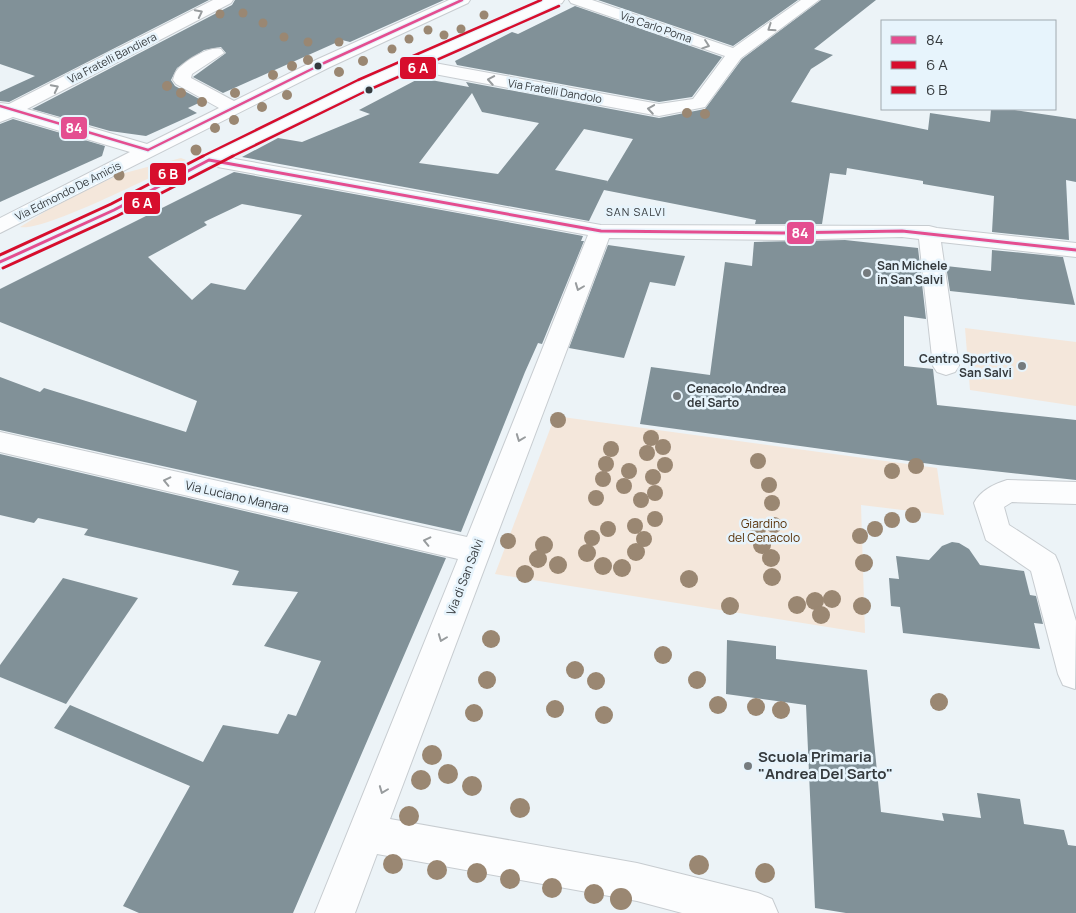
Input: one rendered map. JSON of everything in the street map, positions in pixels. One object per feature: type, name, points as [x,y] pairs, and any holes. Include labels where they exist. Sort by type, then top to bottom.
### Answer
[{"type":"street","name":"Via Fratelli Bandiera","points":[[4,111],[225,0]]},
{"type":"street","points":[[0,262],[114,210],[209,160],[410,64],[446,50],[556,0]]},
{"type":"street","name":"Via Carlo Poma","points":[[578,0],[734,54]]},
{"type":"street","points":[[734,54],[811,0]]},
{"type":"street","name":"Via Edmondo De Amicis","points":[[0,227],[21,214],[232,108],[454,1]]},
{"type":"street","points":[[394,31],[391,40],[405,48],[446,50]]},
{"type":"street","points":[[214,53],[184,72],[182,80],[232,108]]},
{"type":"street","name":"Via Fratelli Dandolo","points":[[410,64],[659,110],[699,102],[734,54]]},
{"type":"street","points":[[4,111],[148,150]]},
{"type":"street","points":[[209,160],[599,236],[929,232],[1076,250]]},
{"type":"street","points":[[0,239],[43,232],[114,210]]},
{"type":"street","points":[[929,232],[946,366]]},
{"type":"street","name":"Via di San Salvi","points":[[335,913],[599,236]]},
{"type":"street","name":"Via Luciano Manara","points":[[0,442],[475,551]]},
{"type":"street","points":[[1074,674],[1044,564],[996,532],[988,503],[1007,491],[1076,493]]},
{"type":"street","points":[[366,833],[636,882],[758,913]]},
{"type":"green space","points":[[181,158],[186,160],[76,211],[33,226],[20,227],[67,198],[121,174]]},
{"type":"green space","name":"Centro Sportivo San Salvi","points":[[965,328],[1076,342],[1076,406],[970,390]]},
{"type":"green space","name":"Giardino del Cenacolo","points":[[555,416],[937,468],[944,515],[861,505],[865,633],[495,574]]},
{"type":"building","points":[[0,0],[209,0],[9,102],[0,101],[0,92],[35,76],[0,64]]},
{"type":"building","points":[[235,0],[444,0],[350,42],[342,40],[223,93],[193,77],[226,53],[221,47],[204,50],[177,68],[171,80],[175,86],[203,101],[188,108],[197,113],[146,136],[110,131],[32,109],[232,5]]},
{"type":"building","points":[[598,0],[798,0],[733,46]]},
{"type":"building","points":[[821,0],[876,0],[814,49],[833,55],[811,69],[791,102],[928,130],[930,113],[990,122],[991,110],[1015,110],[1076,119],[1076,182],[1066,180],[1069,240],[992,232],[994,196],[847,168],[846,175],[830,173],[822,224],[755,224],[756,220],[604,190],[589,221],[242,157],[278,138],[302,142],[370,114],[359,110],[420,78],[469,87],[466,82],[659,118],[705,109],[742,59]],"holes":[[[472,93],[482,112],[539,123],[498,174],[419,163]],[[584,129],[633,139],[608,181],[555,170]]]},
{"type":"building","points":[[575,6],[722,57],[692,97],[659,102],[457,65],[455,61],[512,32],[518,34]]},
{"type":"building","points":[[13,119],[105,146],[102,156],[0,202],[0,124]]},
{"type":"building","points":[[234,172],[583,236],[581,241],[584,241],[542,344],[538,343],[525,372],[461,532],[0,430],[0,377],[40,392],[44,388],[186,432],[197,401],[0,322],[0,289]],"holes":[[[242,204],[302,215],[245,290],[211,283],[192,300],[148,257],[207,225],[204,222]]]},
{"type":"building","points":[[845,240],[918,248],[926,319],[904,316],[904,366],[933,369],[937,405],[1076,420],[1076,480],[938,465],[640,424],[651,367],[710,375],[725,262],[752,266],[754,242]]},
{"type":"building","points":[[608,245],[685,256],[675,286],[650,282],[624,358],[569,348]]},
{"type":"building","points":[[992,250],[1063,257],[1075,305],[950,291],[946,266],[991,271]]},
{"type":"building","points":[[0,454],[446,558],[293,913],[139,913],[123,906],[190,786],[54,728],[70,705],[203,762],[223,725],[278,734],[288,714],[296,716],[321,661],[264,646],[298,592],[232,585],[239,571],[84,535],[88,529],[38,518],[34,523],[0,515]]},
{"type":"building","points":[[952,542],[959,543],[969,549],[980,565],[1024,571],[1030,595],[1036,596],[1043,624],[1034,623],[1040,649],[903,633],[900,607],[891,606],[889,578],[899,579],[896,556],[929,560],[942,546]]},
{"type":"building","points":[[63,578],[138,598],[66,704],[0,677],[0,665]]},
{"type":"building","points":[[727,640],[776,646],[776,659],[867,670],[881,812],[944,821],[942,813],[981,818],[977,793],[1020,799],[1024,824],[1064,830],[1068,845],[1076,846],[1076,913],[846,913],[815,908],[806,705],[726,694]]},
{"type":"transit line","name":"84","points":[[148,150],[324,63],[462,0]]},
{"type":"transit line","points":[[0,255],[111,204],[206,154],[358,80],[541,0]]},
{"type":"transit line","points":[[3,268],[117,216],[212,166],[364,92],[559,6]]},
{"type":"transit line","name":"84","points":[[0,106],[148,150]]},
{"type":"transit line","name":"84","points":[[0,262],[114,210],[209,160],[601,231],[782,233],[902,231],[1076,250]]},
{"type":"place","name":"San Michele in San Salvi","points":[[867,273]]},
{"type":"place","name":"Centro Sportivo San Salvi","points":[[1022,366]]},
{"type":"place","name":"Cenacolo Andrea del Sarto","points":[[677,396]]},
{"type":"place","name":"Scuola Primaria \"Andrea Del Sarto\"","points":[[748,766]]},
{"type":"district","name":"SAN SALVI","points":[[636,212]]}]
